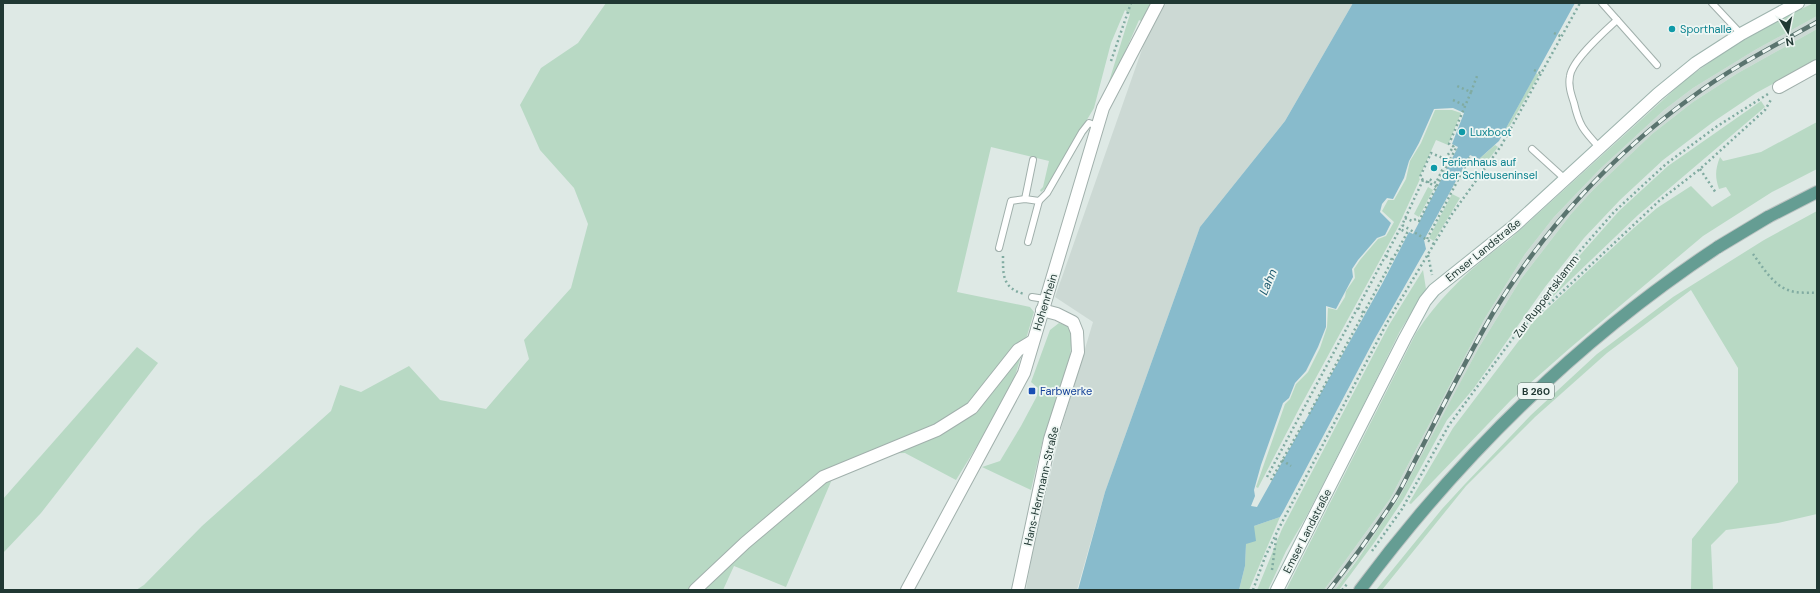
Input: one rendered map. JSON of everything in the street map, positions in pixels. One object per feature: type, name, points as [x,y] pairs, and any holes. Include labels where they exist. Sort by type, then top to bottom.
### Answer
[{"type":"main road","name":"B 260","points":[[1360,590],[1432,501],[1483,445],[1536,391],[1593,340],[1652,293],[1718,247],[1768,217],[1817,192]]},
{"type":"street","name":"Hohenrhein","points":[[907,590],[1024,373],[1097,126],[1106,101],[1158,3]]},
{"type":"street","name":"Emser Landstraße","points":[[1278,587],[1405,338],[1425,301],[1434,290],[1514,226],[1599,147],[1690,67],[1741,34],[1798,3]]},
{"type":"street","points":[[1779,87],[1817,66]]},
{"type":"street","name":"Hans-Herrmann-Straße","points":[[1018,590],[1050,439],[1078,352],[1077,332],[1073,322],[1057,314],[1044,304]]},
{"type":"street","points":[[695,590],[744,543],[823,477],[937,430],[972,408],[1018,350],[1033,341]]},
{"type":"lane","points":[[1602,3],[1657,65]]},
{"type":"lane","points":[[1712,3],[1741,34]]},
{"type":"lane","points":[[1599,147],[1584,132],[1578,121],[1569,83],[1570,73],[1579,60],[1617,20]]},
{"type":"lane","points":[[1028,242],[1039,201],[1047,193],[1082,132],[1089,123],[1097,126]]},
{"type":"lane","points":[[1532,149],[1565,179]]},
{"type":"lane","points":[[1025,199],[1033,160]]},
{"type":"lane","points":[[999,248],[1011,202],[1025,199],[1039,201]]},
{"type":"lane","points":[[1032,297],[1044,304]]},
{"type":"path","points":[[1109,68],[1131,3]]},
{"type":"path","points":[[1253,590],[1274,538],[1388,321],[1452,214],[1501,146],[1580,3]]},
{"type":"path","points":[[1554,33],[1562,37]]},
{"type":"path","points":[[1534,70],[1542,74]]},
{"type":"path","points":[[1405,218],[1412,221],[1416,219],[1419,221],[1437,187],[1456,148],[1450,144],[1477,76]]},
{"type":"path","points":[[1457,86],[1471,92]]},
{"type":"path","points":[[1523,326],[1546,307],[1659,201],[1700,170],[1765,110],[1779,87]]},
{"type":"path","name":"Zur Ruppertsklamm","points":[[1368,556],[1402,509],[1449,425],[1564,269],[1614,212],[1666,164],[1716,128],[1779,87]]},
{"type":"path","points":[[1453,100],[1466,106]]},
{"type":"path","points":[[1499,133],[1506,137]]},
{"type":"path","points":[[1428,183],[1429,179],[1436,183],[1447,160],[1446,159],[1454,146]]},
{"type":"path","points":[[1437,187],[1423,180],[1420,176],[1431,153],[1446,159]]},
{"type":"path","points":[[1427,239],[1470,157]]},
{"type":"path","points":[[1700,170],[1716,193]]},
{"type":"path","points":[[1267,477],[1386,256],[1423,180]]},
{"type":"path","points":[[1402,225],[1434,244]]},
{"type":"path","points":[[1309,414],[1407,233],[1400,229]]},
{"type":"path","points":[[999,248],[1004,256],[1002,270],[1004,278],[1011,287],[1020,293],[1032,297]]},
{"type":"path","points":[[1428,254],[1434,290]]},
{"type":"path","points":[[1753,254],[1774,280],[1783,288],[1792,292],[1817,293]]},
{"type":"path","points":[[1386,256],[1393,260]]},
{"type":"path","points":[[1358,308],[1364,313]]},
{"type":"path","points":[[1331,358],[1337,362]]},
{"type":"path","points":[[1271,480],[1304,422]]},
{"type":"path","points":[[1285,444],[1290,446]]},
{"type":"path","points":[[1282,460],[1291,466]]},
{"type":"path","points":[[1274,538],[1276,539],[1271,578],[1278,587]]},
{"type":"path","points":[[1342,590],[1351,579]]},
{"type":"shaded area","points":[[1166,3],[1353,3],[1285,121],[1200,227],[1105,492],[1077,590],[1026,590],[1033,549],[1061,429],[1093,322],[1055,297],[1146,38]]},
{"type":"shaded area","points":[[1817,16],[1817,29],[1738,73],[1693,102],[1652,134],[1593,190],[1571,214],[1521,279],[1478,349],[1412,476],[1387,517],[1335,590],[1324,590],[1390,499],[1485,318],[1525,254],[1554,217],[1600,169],[1664,110],[1693,88],[1755,50]]},
{"type":"green space","points":[[606,3],[1151,3],[1141,21],[1139,20],[1109,89],[1107,88],[1130,14],[1125,10],[1111,43],[1094,108],[1046,188],[1041,192],[1040,190],[1043,187],[1049,161],[991,147],[957,292],[1030,307],[1034,312],[1015,376],[1004,402],[956,480],[905,453],[868,454],[836,470],[786,587],[734,566],[723,590],[136,590],[144,585],[202,526],[331,411],[340,385],[361,392],[409,366],[440,400],[486,409],[529,359],[524,340],[571,288],[588,224],[574,188],[540,150],[520,105],[541,68],[578,43]]},
{"type":"green space","points":[[1817,3],[1817,16],[1755,50],[1693,88],[1664,110],[1600,169],[1554,217],[1525,254],[1485,318],[1390,499],[1324,590],[1286,590],[1416,333],[1436,306],[1458,282],[1510,239],[1686,79],[1730,48],[1786,16]]},
{"type":"green space","points":[[1817,29],[1817,60],[1756,93],[1713,122],[1663,160],[1620,200],[1584,238],[1545,287],[1474,388],[1447,420],[1403,500],[1374,543],[1339,590],[1335,590],[1399,498],[1478,349],[1521,279],[1571,214],[1593,190],[1652,134],[1693,102],[1738,73]]},
{"type":"green space","points":[[1536,73],[1539,75],[1505,134],[1504,132]]},
{"type":"green space","points":[[1761,101],[1765,107],[1638,215],[1544,305],[1544,302],[1566,271],[1619,211],[1668,166]]},
{"type":"green space","points":[[1435,110],[1452,110],[1461,113],[1448,145],[1436,140],[1397,229],[1300,407],[1258,488],[1256,487],[1285,404],[1290,399],[1296,384],[1308,372],[1320,348],[1327,327],[1328,308],[1337,310],[1345,297],[1346,291],[1355,278],[1354,269],[1378,239],[1386,236],[1394,222],[1382,211],[1388,200],[1394,200],[1406,179],[1410,161],[1421,143]]},
{"type":"green space","points":[[1817,122],[1817,169],[1772,192],[1703,236],[1512,399],[1411,504],[1409,503],[1453,428],[1533,322],[1657,208],[1691,186],[1712,207],[1731,195],[1726,187],[1719,189],[1716,170],[1720,157],[1723,161],[1761,152]]},
{"type":"green space","points":[[1495,145],[1498,147],[1486,163],[1479,159]]},
{"type":"green space","points":[[1428,187],[1433,190],[1419,217],[1414,214]]},
{"type":"green space","points":[[1452,194],[1460,198],[1434,241],[1429,238]]},
{"type":"green space","points":[[1817,211],[1817,514],[1778,523],[1726,530],[1711,545],[1713,590],[1691,590],[1692,539],[1738,482],[1738,368],[1691,290],[1607,353],[1535,417],[1466,486],[1382,590],[1376,590],[1442,509],[1465,484],[1531,415],[1597,354],[1673,297],[1764,240]]},
{"type":"green space","points":[[1423,270],[1426,289],[1400,331],[1306,517],[1286,551],[1268,590],[1257,590],[1282,529],[1389,325]]},
{"type":"green space","points":[[1059,323],[1068,326],[1072,331],[1070,360],[1043,439],[1031,490],[982,467],[1000,461],[1021,426],[1037,396],[1038,388],[1031,382],[1050,330]]},
{"type":"green space","points":[[137,347],[158,363],[41,513],[3,553],[3,499]]},
{"type":"green space","points":[[1280,517],[1249,590],[1239,590],[1245,566],[1246,544],[1254,526]]},
{"type":"water","name":"Lahn","points":[[1353,3],[1575,3],[1499,141],[1479,159],[1470,155],[1424,240],[1426,249],[1374,340],[1280,517],[1254,526],[1256,541],[1246,544],[1245,566],[1239,590],[1078,590],[1105,492],[1200,227],[1285,121]],"holes":[[[1453,108],[1464,113],[1452,144],[1458,147],[1413,234],[1409,232],[1382,284],[1257,507],[1251,506],[1255,496],[1254,490],[1261,465],[1283,403],[1289,398],[1295,383],[1306,371],[1326,327],[1326,306],[1336,309],[1353,277],[1352,269],[1377,238],[1385,235],[1391,223],[1380,212],[1382,204],[1387,198],[1393,199],[1404,178],[1409,161],[1419,143],[1434,109]]]},
{"type":"railway","points":[[1329,590],[1363,546],[1394,500],[1493,313],[1534,252],[1557,223],[1608,169],[1663,119],[1722,76],[1817,22]]},
{"type":"place","name":"Sporthalle","points":[[1672,29]]},
{"type":"place","name":"Luxboot","points":[[1462,132]]},
{"type":"place","name":"Ferienhaus auf der Schleuseninsel","points":[[1434,168]]},
{"type":"place","name":"Farbwerke","points":[[1032,391]]}]
